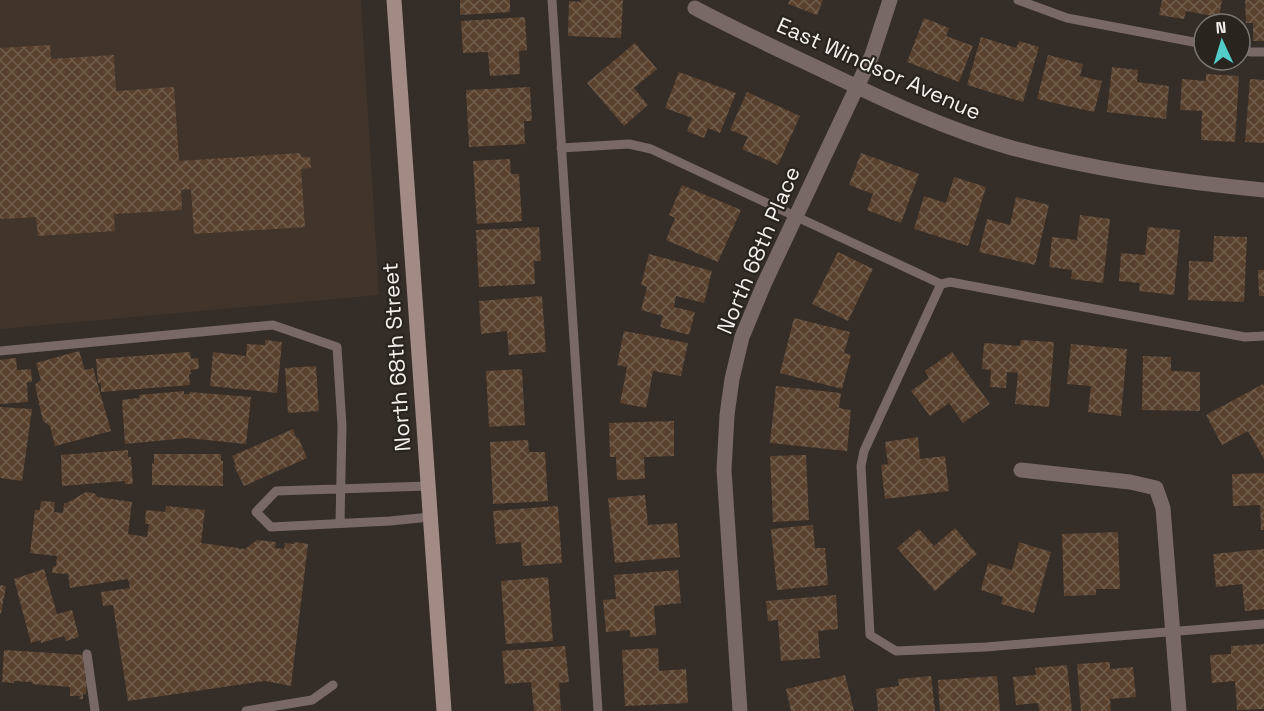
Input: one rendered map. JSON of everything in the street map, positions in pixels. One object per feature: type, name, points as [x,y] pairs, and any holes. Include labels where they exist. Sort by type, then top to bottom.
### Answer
[{"type":"street","name":"North 68th Street","points":[[394,0],[444,711]]},
{"type":"street","name":"North 68th Place","points":[[740,711],[724,470],[727,415],[732,379],[742,337],[764,284],[872,55],[890,0]]},
{"type":"street","name":"East Windsor Avenue","points":[[695,8],[856,87],[954,128],[1012,148],[1114,171],[1198,184],[1264,190]]},
{"type":"street","points":[[1021,470],[1130,482],[1156,488],[1163,508],[1179,711]]},
{"type":"lane","points":[[552,0],[598,711]]},
{"type":"lane","points":[[1018,0],[1067,18],[1192,42]]},
{"type":"lane","points":[[1046,10],[1050,0]]},
{"type":"lane","points":[[561,148],[629,144],[651,149],[941,284],[950,282],[1245,337],[1264,336]]},
{"type":"lane","points":[[941,284],[862,459],[870,635],[896,651],[986,647],[1264,624]]},
{"type":"lane","points":[[0,351],[273,324],[337,347],[342,426],[340,523]]},
{"type":"lane","points":[[428,486],[276,491],[256,512],[271,527],[430,517]]},
{"type":"lane","points":[[87,654],[95,711]]},
{"type":"lane","points":[[246,711],[312,700],[333,684]]},
{"type":"shaded area","points":[[0,0],[361,0],[379,295],[0,329]]},
{"type":"building","points":[[460,0],[510,0],[510,12],[460,15]]},
{"type":"building","points":[[581,0],[623,0],[621,38],[568,36],[569,1],[581,2]]},
{"type":"building","points":[[790,0],[823,0],[817,15],[788,4]]},
{"type":"building","points":[[1162,0],[1222,0],[1220,12],[1186,11],[1184,19],[1159,15]]},
{"type":"building","points":[[1245,0],[1264,0],[1264,41],[1253,41],[1252,12],[1246,12]]},
{"type":"building","points":[[525,17],[527,50],[519,51],[520,74],[490,76],[488,52],[463,53],[461,21]]},
{"type":"building","points":[[924,18],[949,28],[946,36],[973,46],[959,82],[907,62]]},
{"type":"building","points":[[981,37],[1016,48],[1019,41],[1039,47],[1023,102],[967,85]]},
{"type":"building","points":[[635,43],[657,69],[634,88],[648,105],[624,126],[587,83]]},
{"type":"building","points":[[50,45],[51,59],[114,55],[116,91],[174,87],[179,161],[300,153],[301,157],[310,157],[311,168],[301,169],[305,227],[194,234],[191,189],[181,190],[182,210],[114,214],[115,231],[38,236],[36,217],[0,219],[0,48]]},
{"type":"building","points":[[1048,55],[1083,64],[1080,76],[1102,81],[1094,112],[1037,99]]},
{"type":"building","points":[[1112,67],[1138,70],[1137,82],[1169,86],[1166,119],[1107,112]]},
{"type":"building","points":[[679,72],[736,93],[720,133],[708,128],[704,138],[687,131],[692,118],[665,108]]},
{"type":"building","points":[[1206,74],[1239,76],[1235,142],[1201,140],[1202,111],[1180,110],[1182,79],[1206,81]]},
{"type":"building","points":[[1250,79],[1264,80],[1264,143],[1245,142]]},
{"type":"building","points":[[530,87],[532,121],[524,121],[525,144],[469,147],[466,90]]},
{"type":"building","points":[[747,92],[800,116],[778,165],[742,149],[748,137],[730,130]]},
{"type":"building","points":[[861,153],[919,174],[901,223],[867,210],[873,194],[849,185]]},
{"type":"building","points":[[510,159],[511,174],[519,174],[522,221],[477,224],[473,161]]},
{"type":"building","points":[[954,177],[986,187],[968,246],[914,229],[924,196],[946,203]]},
{"type":"building","points":[[682,185],[741,210],[718,262],[666,240],[675,218],[669,215]]},
{"type":"building","points":[[1016,197],[1049,205],[1035,265],[979,252],[987,219],[1010,225]]},
{"type":"building","points":[[1080,215],[1110,219],[1103,283],[1071,279],[1072,270],[1049,267],[1052,237],[1077,240]]},
{"type":"building","points":[[539,227],[541,261],[534,261],[535,284],[479,287],[476,230]]},
{"type":"building","points":[[1148,227],[1180,230],[1174,295],[1139,291],[1140,283],[1119,281],[1121,253],[1145,255]]},
{"type":"building","points":[[1214,236],[1247,237],[1244,302],[1188,300],[1189,261],[1213,262]]},
{"type":"building","points":[[838,252],[873,269],[848,321],[812,304]]},
{"type":"building","points":[[649,254],[712,271],[704,303],[676,296],[674,307],[695,312],[689,335],[660,327],[663,316],[641,310],[647,287],[641,285]]},
{"type":"building","points":[[1258,270],[1264,270],[1264,296],[1259,296]]},
{"type":"building","points":[[542,296],[546,352],[509,355],[507,331],[481,334],[479,301]]},
{"type":"building","points":[[794,318],[850,332],[844,353],[851,355],[842,389],[780,373]]},
{"type":"building","points":[[624,331],[688,343],[681,376],[653,371],[646,408],[620,403],[627,367],[617,365]]},
{"type":"building","points":[[265,340],[282,342],[277,393],[210,386],[213,352],[246,356],[247,344],[265,345]]},
{"type":"building","points":[[1021,340],[1054,342],[1049,407],[1015,404],[1018,373],[1007,372],[1006,388],[990,387],[991,370],[982,369],[984,343],[1020,346]]},
{"type":"building","points":[[1071,344],[1127,349],[1121,416],[1088,412],[1091,386],[1067,384]]},
{"type":"building","points":[[79,351],[85,370],[93,368],[111,431],[55,446],[50,426],[43,421],[35,385],[41,380],[36,363]]},
{"type":"building","points":[[190,352],[191,359],[198,358],[199,369],[190,370],[190,385],[101,392],[96,359]]},
{"type":"building","points":[[952,352],[990,404],[963,423],[949,403],[930,416],[911,391],[929,378],[925,371]]},
{"type":"building","points":[[1143,356],[1171,357],[1171,371],[1200,372],[1200,411],[1142,410]]},
{"type":"building","points":[[16,358],[17,370],[31,369],[32,382],[27,382],[28,402],[0,404],[0,360]]},
{"type":"building","points":[[316,366],[319,411],[288,413],[285,368]]},
{"type":"building","points":[[522,369],[525,425],[489,427],[486,371]]},
{"type":"building","points":[[1263,384],[1264,459],[1248,431],[1222,445],[1206,415]]},
{"type":"building","points":[[776,386],[841,393],[839,408],[851,410],[847,451],[770,443]]},
{"type":"building","points":[[184,391],[184,394],[190,394],[190,392],[251,397],[246,444],[187,438],[125,444],[122,400],[139,398],[139,395]]},
{"type":"building","points":[[0,407],[32,409],[22,481],[0,478]]},
{"type":"building","points":[[674,421],[674,456],[644,457],[645,479],[617,480],[616,457],[610,457],[609,423]]},
{"type":"building","points":[[293,429],[307,458],[244,486],[234,466],[236,465],[232,456]]},
{"type":"building","points":[[918,437],[920,459],[945,456],[949,491],[885,499],[881,465],[888,464],[885,442]]},
{"type":"building","points":[[528,440],[529,452],[545,452],[548,501],[493,504],[490,442]]},
{"type":"building","points":[[128,450],[128,457],[131,457],[133,484],[125,484],[125,481],[62,486],[61,455]]},
{"type":"building","points":[[154,454],[221,454],[223,486],[152,485]]},
{"type":"building","points":[[806,455],[809,520],[773,522],[770,456]]},
{"type":"building","points":[[1264,473],[1264,530],[1261,530],[1260,505],[1233,506],[1232,474]]},
{"type":"building","points":[[86,492],[94,493],[98,497],[132,502],[128,534],[147,537],[149,524],[145,524],[146,510],[165,512],[166,506],[205,510],[201,543],[245,549],[257,540],[276,542],[275,548],[284,549],[285,543],[308,544],[291,686],[265,681],[128,701],[113,605],[103,606],[101,592],[130,588],[128,579],[70,588],[68,574],[52,573],[53,566],[56,566],[57,556],[30,553],[35,510],[40,510],[41,501],[55,502],[54,512],[63,513],[64,503]]},
{"type":"building","points":[[645,495],[648,525],[677,523],[680,557],[615,563],[608,498]]},
{"type":"building","points":[[558,506],[562,563],[523,566],[521,542],[496,544],[493,511]]},
{"type":"building","points":[[813,525],[815,548],[825,548],[828,585],[777,590],[771,529]]},
{"type":"building","points":[[955,528],[977,554],[935,591],[897,548],[919,529],[934,546]]},
{"type":"building","points":[[1118,532],[1120,589],[1096,589],[1096,595],[1064,596],[1062,534]]},
{"type":"building","points":[[1019,542],[1051,552],[1034,613],[1001,604],[1003,597],[981,590],[988,563],[1012,570]]},
{"type":"building","points":[[1264,549],[1264,609],[1245,611],[1242,584],[1216,587],[1213,554]]},
{"type":"building","points":[[44,569],[57,614],[72,610],[79,637],[66,641],[64,636],[41,643],[41,640],[31,643],[14,579]]},
{"type":"building","points":[[678,570],[681,603],[654,606],[656,635],[630,637],[630,630],[606,632],[603,600],[616,599],[614,575]]},
{"type":"building","points":[[548,577],[553,641],[506,644],[501,581]]},
{"type":"building","points":[[0,585],[6,586],[1,614],[0,613]]},
{"type":"building","points":[[836,595],[838,629],[818,631],[820,658],[781,661],[778,620],[768,621],[766,601]]},
{"type":"building","points":[[1264,644],[1264,709],[1237,710],[1235,681],[1212,683],[1210,655],[1231,654],[1231,646]]},
{"type":"building","points":[[565,646],[569,682],[559,683],[561,711],[534,711],[531,682],[505,684],[502,651]]},
{"type":"building","points":[[658,648],[659,671],[686,669],[688,703],[625,706],[622,650]]},
{"type":"building","points":[[4,650],[86,655],[86,694],[83,694],[83,699],[79,699],[80,696],[70,696],[70,687],[32,684],[32,682],[2,682]]},
{"type":"building","points":[[1110,662],[1110,669],[1133,667],[1136,697],[1110,699],[1111,711],[1081,711],[1077,664]]},
{"type":"building","points":[[1067,665],[1072,711],[1039,711],[1038,703],[1016,705],[1013,677],[1036,675],[1035,668]]},
{"type":"building","points":[[845,675],[854,711],[791,711],[786,689]]},
{"type":"building","points":[[931,676],[935,711],[878,711],[876,689],[899,686],[898,679]]},
{"type":"building","points":[[997,676],[1000,711],[940,711],[938,680]]}]
